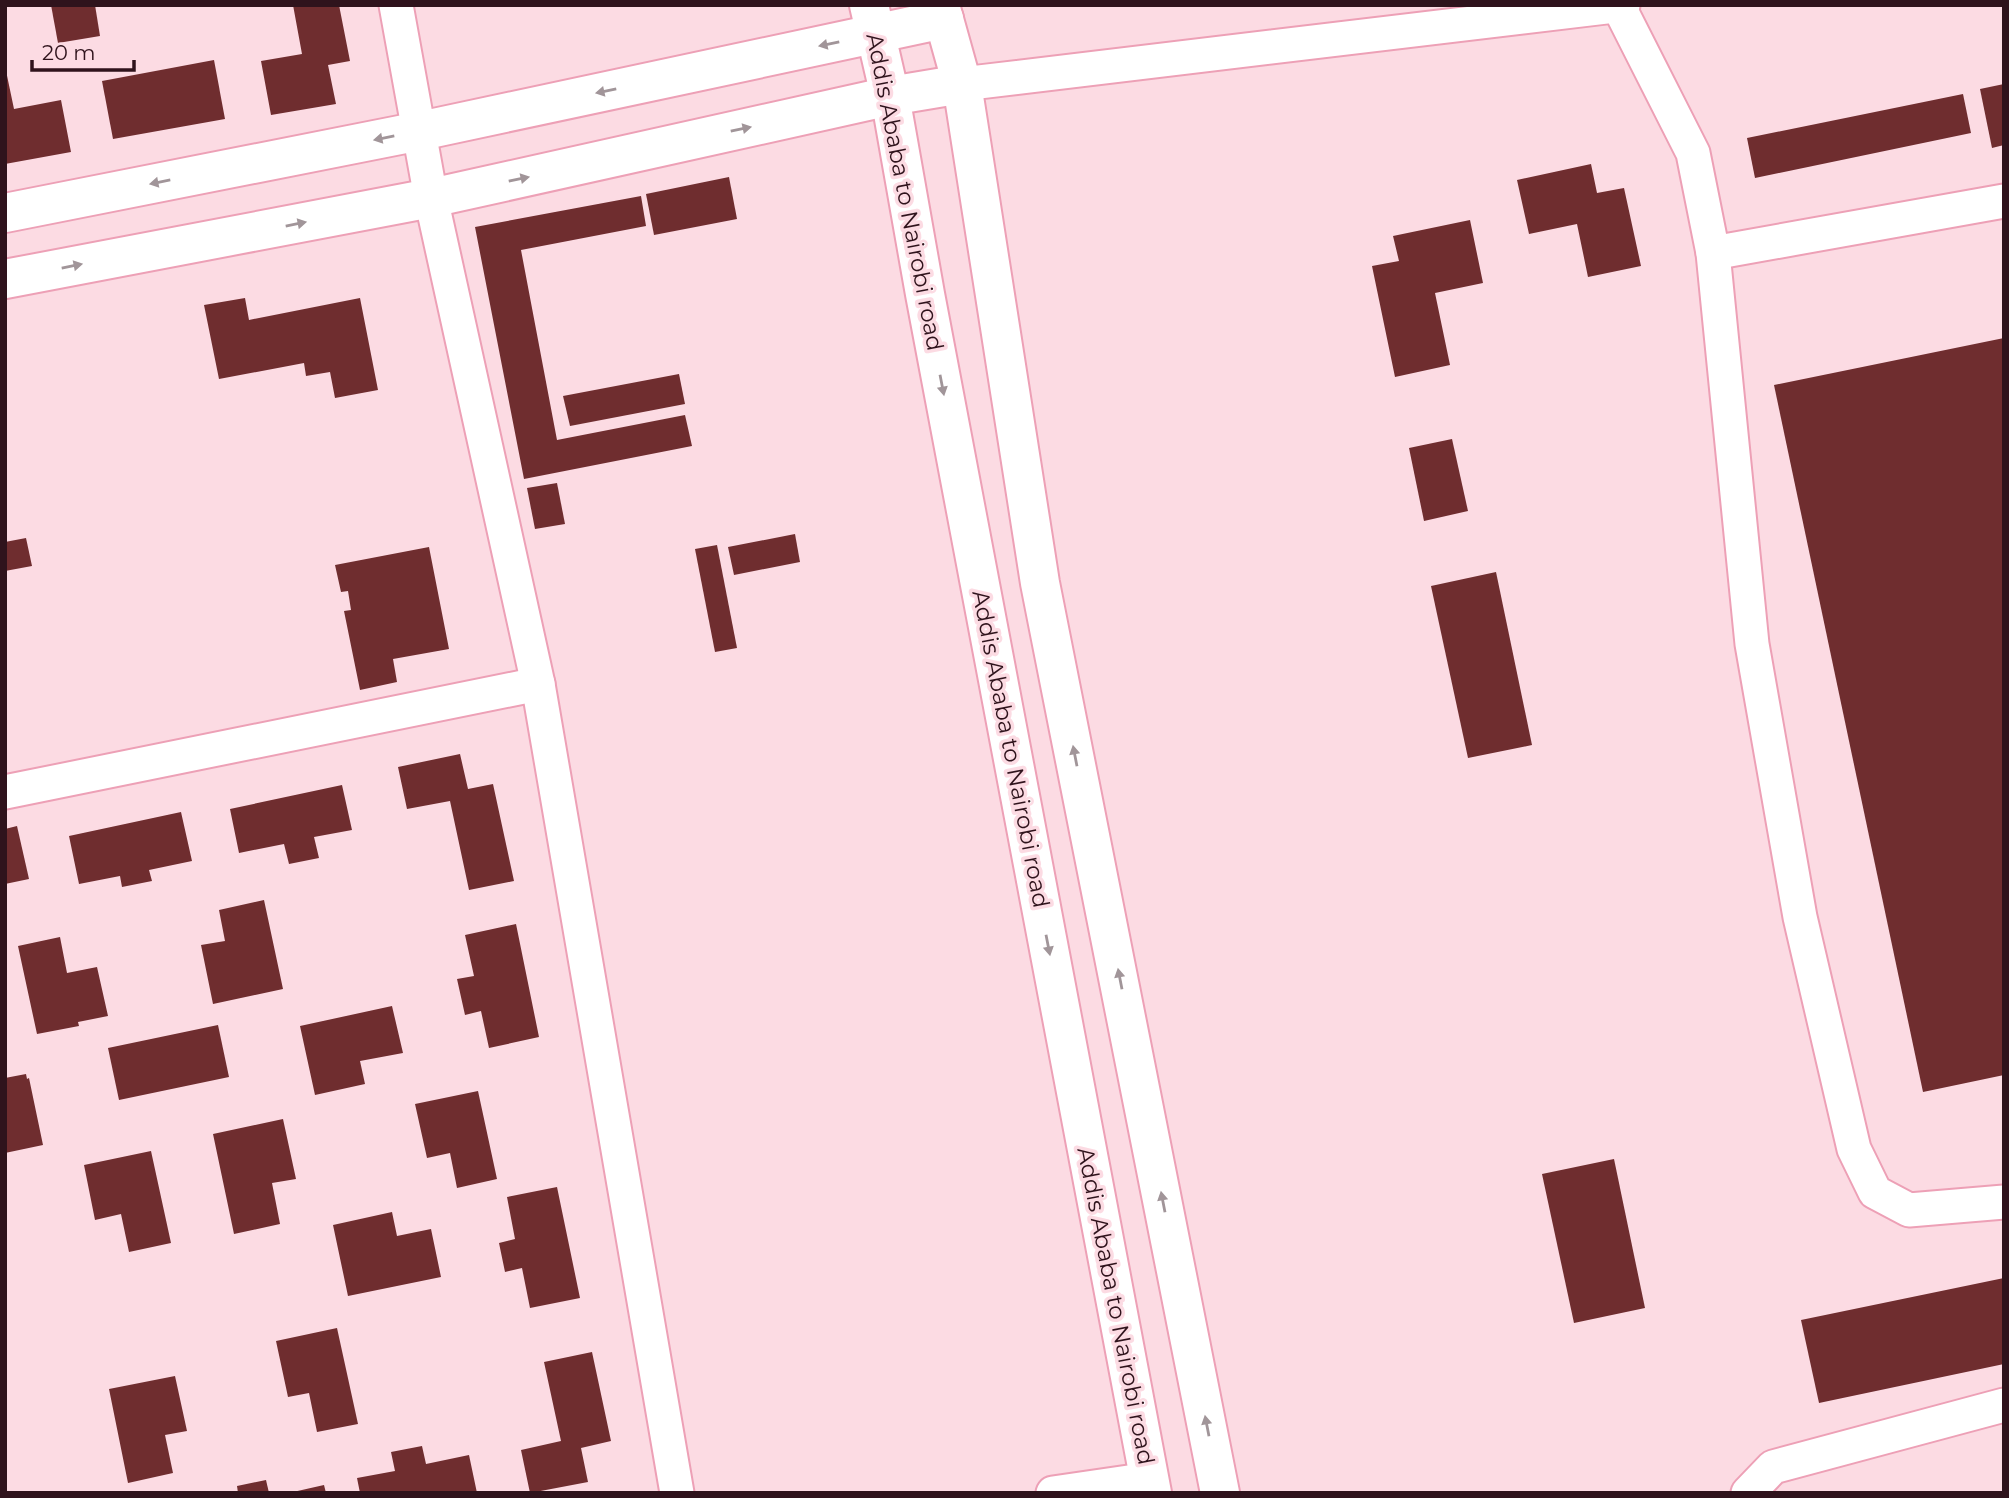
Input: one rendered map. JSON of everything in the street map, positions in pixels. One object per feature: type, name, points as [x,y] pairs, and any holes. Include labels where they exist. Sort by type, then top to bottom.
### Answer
[{"type":"main road","points":[[5,213],[420,131],[872,20],[942,12],[962,84],[1040,583],[1220,1493]]},
{"type":"main road","name":"Addis Ababa to Nairobi road","points":[[872,20],[891,96],[930,321],[1151,1486]]},
{"type":"main road","points":[[5,279],[431,198],[891,96],[962,84]]},
{"type":"street","points":[[396,5],[431,198],[538,684],[677,1493]]},
{"type":"street","points":[[962,84],[1620,6],[1693,153],[1713,253],[1752,644],[1800,917],[1854,1149],[1874,1192],[1909,1210],[2004,1202]]},
{"type":"street","points":[[1713,253],[2004,201]]},
{"type":"street","points":[[5,792],[538,684]]},
{"type":"street","points":[[1748,1493],[1773,1467],[2004,1405]]},
{"type":"street","points":[[1053,1493],[1151,1486]]},
{"type":"building","points":[[51,5],[95,5],[100,36],[58,43]]},
{"type":"building","points":[[293,5],[339,5],[350,61],[328,65],[336,104],[271,115],[261,61],[302,54]]},
{"type":"building","points":[[214,60],[225,119],[113,139],[102,81]]},
{"type":"building","points":[[5,66],[14,109],[61,100],[71,152],[5,164]]},
{"type":"building","points":[[2004,84],[2004,145],[1992,148],[1980,89]]},
{"type":"building","points":[[1963,94],[1971,133],[1755,178],[1747,138]]},
{"type":"building","points":[[1591,164],[1597,193],[1624,188],[1641,266],[1588,277],[1577,224],[1529,234],[1517,180]]},
{"type":"building","points":[[729,177],[737,219],[654,235],[646,194]]},
{"type":"building","points":[[641,196],[646,226],[521,250],[557,440],[685,415],[692,446],[524,479],[475,227]]},
{"type":"building","points":[[1470,220],[1483,283],[1435,293],[1450,365],[1395,377],[1372,266],[1399,261],[1393,236]]},
{"type":"building","points":[[245,298],[249,320],[360,298],[378,390],[335,398],[330,372],[306,376],[304,363],[219,379],[204,305]]},
{"type":"building","points":[[2004,338],[2004,1075],[1923,1092],[1774,385]]},
{"type":"building","points":[[679,374],[685,404],[570,426],[563,396]]},
{"type":"building","points":[[1452,439],[1468,511],[1424,521],[1409,448]]},
{"type":"building","points":[[557,483],[565,524],[535,529],[527,488]]},
{"type":"building","points":[[795,534],[800,562],[734,575],[728,547]]},
{"type":"building","points":[[26,538],[32,566],[5,571],[5,542]]},
{"type":"building","points":[[717,545],[737,648],[715,652],[695,549]]},
{"type":"building","points":[[429,547],[449,649],[393,659],[397,682],[360,690],[344,611],[351,610],[348,591],[341,592],[335,565]]},
{"type":"building","points":[[1496,572],[1532,745],[1468,758],[1431,586]]},
{"type":"building","points":[[460,754],[468,789],[493,784],[514,881],[469,890],[450,801],[407,809],[398,767]]},
{"type":"building","points":[[342,785],[352,830],[314,837],[319,858],[289,864],[284,844],[239,853],[230,809]]},
{"type":"building","points":[[181,812],[192,861],[149,870],[152,881],[122,887],[120,876],[79,884],[69,836]]},
{"type":"building","points":[[17,826],[29,879],[5,884],[5,829]]},
{"type":"building","points":[[264,900],[283,989],[213,1004],[201,945],[225,941],[219,910]]},
{"type":"building","points":[[516,924],[539,1037],[489,1048],[481,1011],[465,1015],[457,979],[474,976],[465,935]]},
{"type":"building","points":[[60,937],[67,973],[97,967],[108,1016],[78,1022],[79,1026],[37,1034],[18,946]]},
{"type":"building","points":[[392,1006],[403,1053],[360,1061],[365,1084],[315,1095],[300,1026]]},
{"type":"building","points":[[218,1025],[229,1077],[119,1100],[108,1048]]},
{"type":"building","points":[[26,1074],[43,1145],[5,1153],[5,1078]]},
{"type":"building","points":[[478,1091],[497,1179],[457,1188],[450,1153],[427,1158],[415,1104]]},
{"type":"building","points":[[283,1119],[296,1179],[272,1183],[280,1224],[234,1234],[213,1134]]},
{"type":"building","points":[[151,1151],[171,1243],[129,1252],[121,1214],[95,1220],[84,1165]]},
{"type":"building","points":[[1614,1159],[1645,1308],[1574,1323],[1542,1174]]},
{"type":"building","points":[[557,1187],[580,1298],[530,1308],[522,1268],[505,1272],[499,1243],[515,1239],[507,1197]]},
{"type":"building","points":[[392,1212],[397,1236],[431,1229],[441,1277],[348,1296],[333,1225]]},
{"type":"building","points":[[2004,1278],[2004,1364],[1819,1403],[1801,1320]]},
{"type":"building","points":[[337,1328],[358,1424],[317,1432],[309,1393],[288,1397],[276,1341]]},
{"type":"building","points":[[592,1352],[611,1441],[581,1448],[588,1482],[530,1493],[521,1450],[561,1441],[544,1362]]},
{"type":"building","points":[[175,1376],[187,1431],[165,1435],[173,1473],[128,1483],[109,1389]]},
{"type":"building","points":[[422,1446],[426,1464],[469,1455],[477,1493],[360,1493],[357,1478],[395,1471],[391,1452]]},
{"type":"building","points":[[266,1480],[269,1493],[238,1493],[237,1486]]},
{"type":"building","points":[[324,1485],[326,1493],[293,1493],[293,1492]]}]
